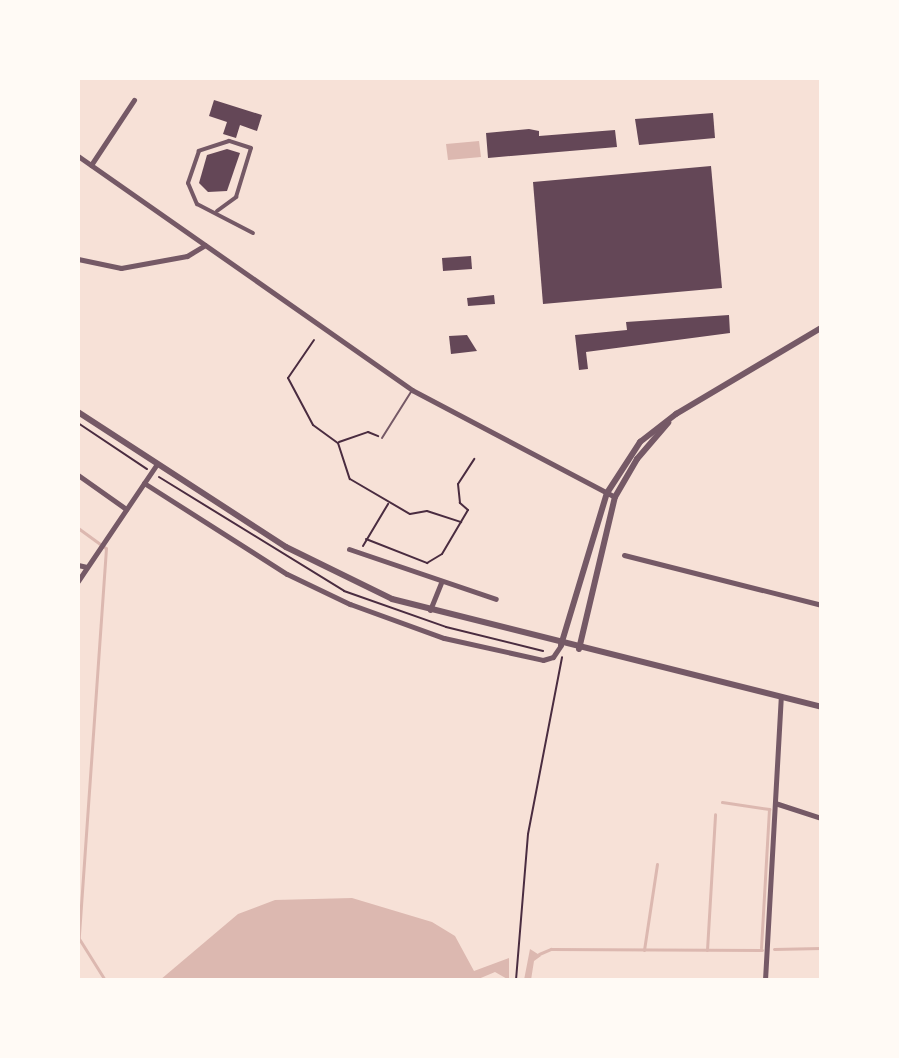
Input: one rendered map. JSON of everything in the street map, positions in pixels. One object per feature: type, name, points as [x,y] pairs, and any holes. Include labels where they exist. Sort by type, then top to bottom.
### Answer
[{"type":"street","points":[[91,165],[134,100]]},
{"type":"street","points":[[217,211],[236,197],[251,148],[229,141],[199,151],[188,183],[197,204],[217,211],[253,233]]},
{"type":"street","points":[[78,156],[412,390],[615,497]]},
{"type":"street","points":[[78,259],[121,268],[187,256],[205,245]]},
{"type":"street","points":[[144,483],[287,574],[350,604],[444,638],[543,660],[553,657],[561,645],[607,493],[640,442],[676,414],[821,328]]},
{"type":"street","points":[[78,412],[319,566],[430,611],[821,707]]},
{"type":"street","points":[[579,649],[615,497],[637,459],[676,414]]},
{"type":"street","points":[[78,581],[157,464]]},
{"type":"street","points":[[78,475],[126,509]]},
{"type":"street","points":[[349,549],[496,599]]},
{"type":"street","points":[[624,555],[821,605]]},
{"type":"street","points":[[78,565],[87,567]]},
{"type":"street","points":[[430,611],[442,581]]},
{"type":"street","points":[[765,980],[781,697]]},
{"type":"street","points":[[775,803],[821,818]]},
{"type":"lane","points":[[382,438],[412,390]]},
{"type":"path","points":[[314,340],[288,378],[313,425],[338,443],[350,479],[410,514],[427,511],[461,522]]},
{"type":"path","points":[[78,423],[151,472]]},
{"type":"path","points":[[338,443],[368,432],[382,438]]},
{"type":"path","points":[[366,539],[427,563],[442,554],[468,510],[460,503],[458,484],[474,459]]},
{"type":"path","points":[[361,553],[366,539],[389,503]]},
{"type":"path","points":[[516,980],[528,834],[562,656]]},
{"type":"shaded area","points":[[479,141],[481,157],[448,160],[446,144]]},
{"type":"shaded area","points":[[352,898],[432,922],[455,936],[474,971],[509,958],[509,980],[495,972],[476,980],[160,980],[238,914],[275,900]]},
{"type":"shaded area","points":[[530,949],[541,956],[534,961],[531,980],[524,980]]},
{"type":"building","points":[[214,100],[262,115],[257,131],[240,125],[236,138],[223,134],[227,122],[209,116]]},
{"type":"building","points":[[713,113],[715,138],[639,145],[635,119]]},
{"type":"building","points":[[615,130],[617,147],[488,158],[486,133],[539,131],[539,136]]},
{"type":"building","points":[[227,149],[240,153],[227,191],[208,192],[199,183],[207,155]]},
{"type":"building","points":[[711,166],[722,288],[543,304],[533,182]]},
{"type":"building","points":[[471,256],[472,269],[443,271],[442,258]]},
{"type":"building","points":[[494,295],[495,304],[468,306],[467,298]]},
{"type":"building","points":[[729,315],[730,333],[586,352],[588,369],[579,370],[575,335],[627,330],[626,322]]},
{"type":"building","points":[[467,335],[477,351],[451,354],[449,336]]},
{"type":"waterway","points":[[78,528],[106,548],[79,937]]},
{"type":"waterway","points":[[722,802],[769,809],[761,948]]},
{"type":"waterway","points":[[707,950],[715,814]]},
{"type":"waterway","points":[[644,950],[657,864]]},
{"type":"waterway","points":[[78,937],[105,980]]},
{"type":"waterway","points":[[774,949],[821,948]]},
{"type":"waterway","points":[[539,954],[551,949],[762,950]]}]
